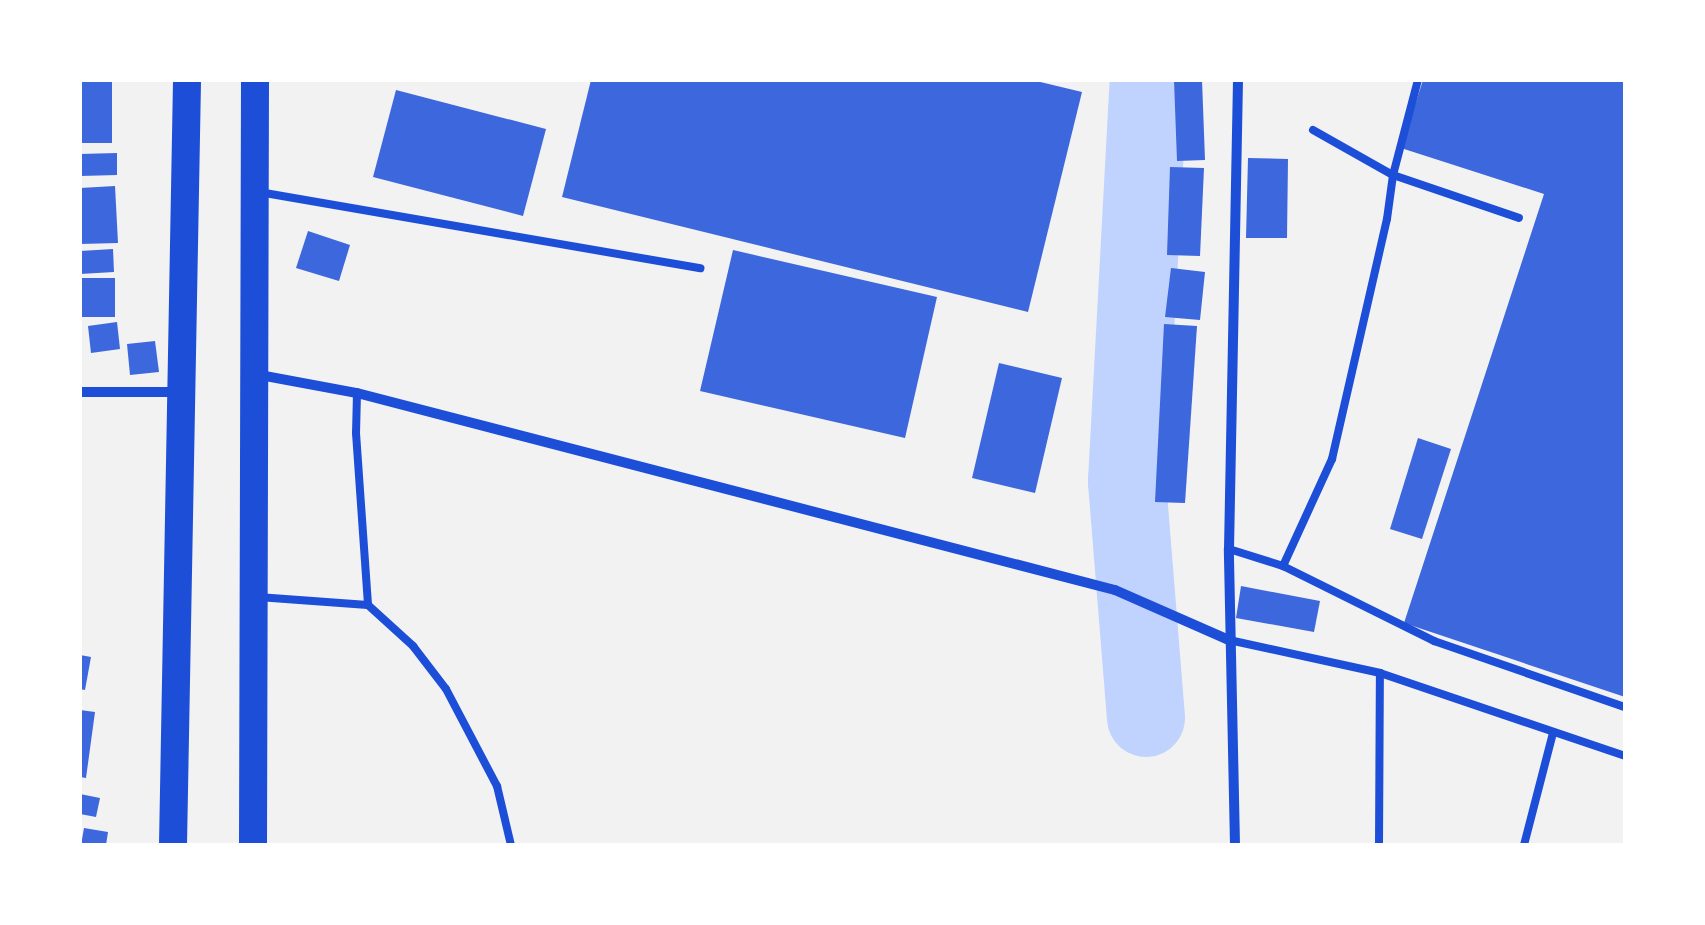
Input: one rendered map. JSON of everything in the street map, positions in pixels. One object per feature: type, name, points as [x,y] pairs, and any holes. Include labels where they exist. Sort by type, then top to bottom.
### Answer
[{"type":"highway","points":[[174,845],[186,80]]},
{"type":"highway","points":[[253,845],[255,80]]},
{"type":"street","points":[[1235,845],[1229,549],[1238,80]]},
{"type":"street","points":[[254,374],[358,394],[1115,590],[1164,608],[1229,640]]},
{"type":"street","points":[[80,392],[183,392]]},
{"type":"lane","points":[[1282,566],[1332,459],[1387,219],[1393,175],[1418,80]]},
{"type":"lane","points":[[1312,130],[1393,175],[1519,218]]},
{"type":"lane","points":[[254,192],[701,268]]},
{"type":"lane","points":[[358,394],[356,434],[368,605]]},
{"type":"lane","points":[[1229,549],[1282,566],[1434,641],[1625,707]]},
{"type":"lane","points":[[253,596],[368,605],[413,646],[446,688],[497,786],[511,845]]},
{"type":"lane","points":[[1229,640],[1380,673],[1625,756]]},
{"type":"lane","points":[[1378,845],[1380,673]]},
{"type":"lane","points":[[1524,845],[1553,733]]},
{"type":"building","points":[[80,80],[112,80],[112,143],[80,143]]},
{"type":"building","points":[[591,80],[1032,80],[1082,92],[1028,312],[562,197]]},
{"type":"building","points":[[1174,80],[1202,80],[1205,160],[1177,161]]},
{"type":"building","points":[[1423,80],[1625,80],[1625,697],[1404,623],[1544,194],[1401,148]]},
{"type":"building","points":[[396,90],[546,129],[523,216],[373,177]]},
{"type":"building","points":[[117,153],[117,175],[80,176],[80,154]]},
{"type":"building","points":[[1248,158],[1288,159],[1287,238],[1246,238]]},
{"type":"building","points":[[1170,167],[1204,168],[1200,256],[1167,255]]},
{"type":"building","points":[[115,186],[118,243],[80,244],[80,188]]},
{"type":"building","points":[[308,231],[350,245],[339,281],[296,268]]},
{"type":"building","points":[[113,249],[114,272],[80,274],[80,251]]},
{"type":"building","points":[[733,250],[937,297],[905,438],[700,391]]},
{"type":"building","points":[[1171,268],[1205,272],[1200,320],[1165,317]]},
{"type":"building","points":[[81,278],[115,278],[115,317],[81,317]]},
{"type":"building","points":[[117,322],[120,349],[91,353],[88,326]]},
{"type":"building","points":[[1164,324],[1197,326],[1185,503],[1155,502]]},
{"type":"building","points":[[155,341],[159,372],[130,375],[127,344]]},
{"type":"building","points":[[999,363],[1062,378],[1035,493],[972,478]]},
{"type":"building","points":[[1418,438],[1451,449],[1422,539],[1390,529]]},
{"type":"building","points":[[1241,586],[1320,601],[1314,632],[1236,618]]},
{"type":"building","points":[[80,655],[91,657],[85,690],[80,689]]},
{"type":"building","points":[[80,710],[95,712],[86,778],[80,777]]},
{"type":"building","points":[[80,794],[100,798],[96,817],[80,814]]},
{"type":"building","points":[[84,828],[108,832],[106,845],[81,845]]},
{"type":"waterway","points":[[1146,718],[1127,481],[1149,80]]}]
